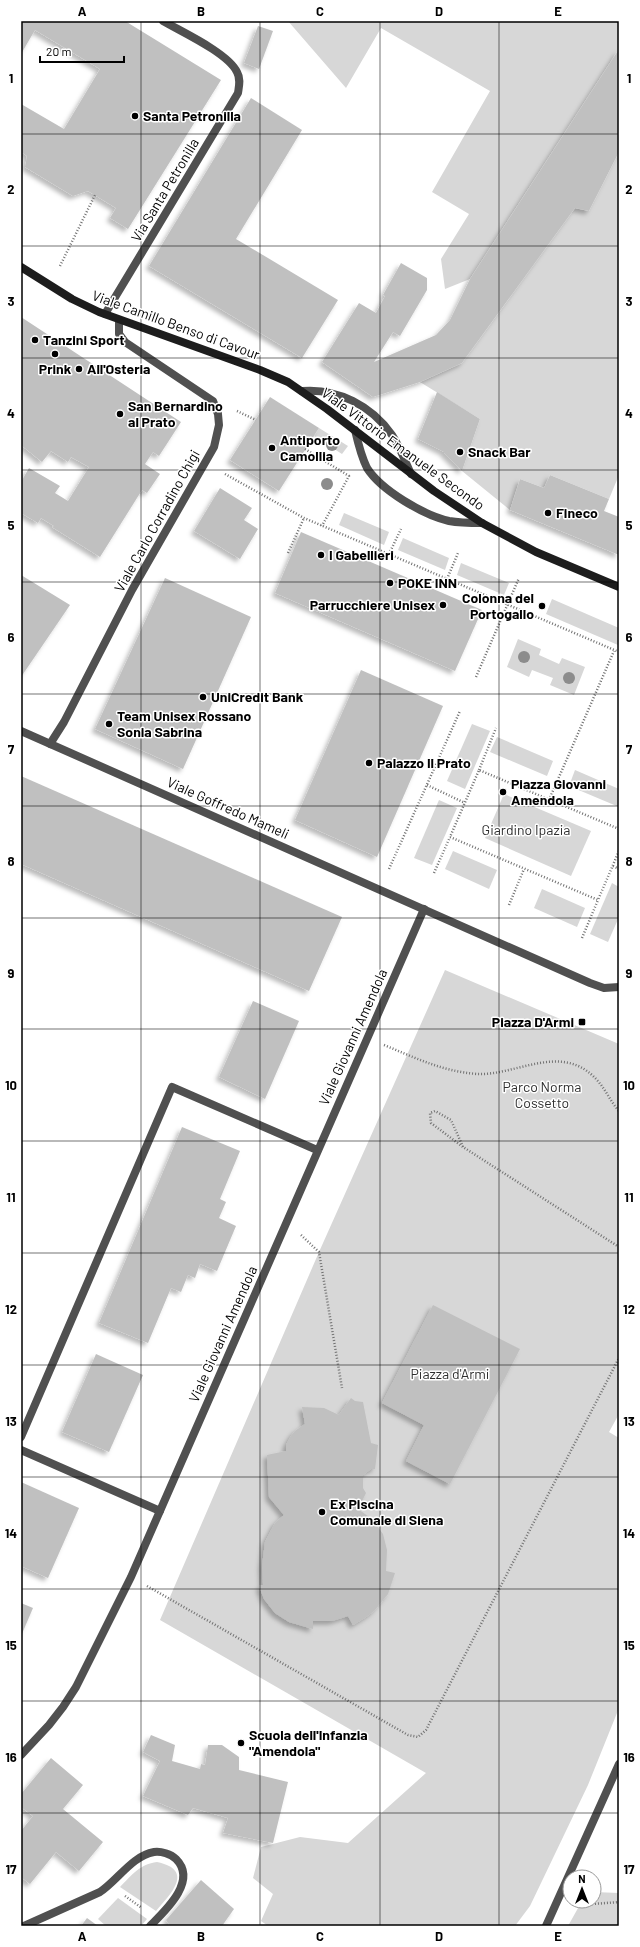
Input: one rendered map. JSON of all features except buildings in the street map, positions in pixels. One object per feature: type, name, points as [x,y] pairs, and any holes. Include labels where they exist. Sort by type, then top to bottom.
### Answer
[{"type":"main road","name":"Viale Camillo Benso di Cavour","points":[[21,267],[72,299],[105,314],[273,375],[302,391]]},
{"type":"main road","name":"Viale Vittorio Emanuele Secondo","points":[[302,391],[411,474],[482,523],[536,552],[619,587]]},
{"type":"street","name":"Via Santa Petronilla","points":[[105,314],[238,93],[238,73],[229,61],[163,21]]},
{"type":"street","name":"Viale Carlo Corradino Chigi","points":[[50,744],[64,722],[147,563],[207,461],[218,435],[218,414],[213,401],[125,342],[119,334],[119,320]]},
{"type":"street","points":[[302,391],[324,391],[334,393],[355,402],[371,413],[392,434],[411,474]]},
{"type":"street","points":[[355,430],[362,457],[368,469],[389,490],[404,500],[438,518],[459,523],[482,523]]},
{"type":"street","name":"Viale Goffredo Mameli","points":[[21,731],[424,909]]},
{"type":"street","points":[[424,909],[590,983],[604,988],[619,988]]},
{"type":"street","name":"Viale Giovanni Amendola","points":[[21,1755],[49,1725],[76,1687],[131,1577],[424,909]]},
{"type":"street","points":[[21,1437],[172,1088],[317,1150]]},
{"type":"street","points":[[21,1450],[160,1511]]},
{"type":"street","points":[[546,1926],[619,1764]]},
{"type":"street","points":[[24,1926],[100,1892],[109,1886],[131,1865],[148,1854],[162,1852],[176,1859],[182,1869],[183,1883],[176,1896],[150,1926]]},
{"type":"path","points":[[60,266],[96,196]]},
{"type":"path","points":[[305,449],[349,476],[322,526]]},
{"type":"path","points":[[225,474],[304,518],[619,652]]},
{"type":"path","points":[[288,553],[304,518]]},
{"type":"path","points":[[389,554],[401,529]]},
{"type":"path","points":[[447,579],[458,553]]},
{"type":"path","points":[[476,677],[519,578]]},
{"type":"path","points":[[549,800],[614,650]]},
{"type":"path","points":[[389,869],[460,711]]},
{"type":"path","points":[[434,873],[496,728]]},
{"type":"path","points":[[479,770],[619,829]]},
{"type":"path","points":[[427,785],[465,802]]},
{"type":"path","points":[[450,837],[598,900]]},
{"type":"path","points":[[582,938],[619,851]]},
{"type":"path","points":[[613,866],[619,869]]},
{"type":"path","points":[[509,905],[524,868]]},
{"type":"path","points":[[367,1037],[429,1065],[477,1074],[493,1073],[552,1061],[574,1065],[594,1077],[619,1111]]},
{"type":"path","points":[[463,1147],[451,1120],[435,1111],[430,1113],[431,1123],[463,1147],[619,1247]]},
{"type":"path","points":[[286,1221],[319,1252],[342,1388]]},
{"type":"path","points":[[131,1577],[408,1735],[418,1737],[426,1730],[619,1358]]},
{"type":"path","points":[[109,1886],[157,1919]]},
{"type":"path","points":[[602,1903],[619,1902]]},
{"type":"green space","points":[[288,21],[619,21],[619,49],[470,279],[445,289],[441,259],[469,214],[432,192],[490,91],[381,28],[346,88]]},
{"type":"green space","points":[[619,152],[619,475],[609,499],[550,475],[544,488],[520,479],[510,510],[462,471],[480,419],[420,382],[462,363],[575,208],[589,211]]},
{"type":"green space","points":[[319,428],[348,446],[342,454],[314,436]]},
{"type":"green space","points":[[344,513],[389,532],[384,545],[339,525]]},
{"type":"green space","points":[[403,538],[449,558],[445,570],[398,550]]},
{"type":"green space","points":[[461,563],[509,583],[504,595],[457,575]]},
{"type":"green space","points":[[552,599],[619,628],[618,645],[546,614]]},
{"type":"green space","points":[[518,639],[541,649],[539,655],[559,664],[562,658],[585,667],[574,695],[550,685],[553,678],[532,670],[529,677],[507,667]]},
{"type":"green space","points":[[472,724],[490,731],[465,789],[447,781]]},
{"type":"green space","points":[[497,737],[553,761],[547,776],[490,752]]},
{"type":"green space","points":[[575,770],[619,789],[619,807],[569,786]]},
{"type":"green space","name":"Giardino Ipazia","points":[[504,794],[591,831],[571,876],[485,838]]},
{"type":"green space","points":[[439,800],[457,808],[432,865],[414,858]]},
{"type":"green space","points":[[453,851],[497,870],[489,889],[445,869]]},
{"type":"green space","points":[[612,883],[619,887],[619,917],[608,942],[590,934]]},
{"type":"green space","points":[[542,889],[585,908],[577,927],[534,908]]},
{"type":"green space","name":"Piazza d'Armi","points":[[445,970],[619,1044],[619,1414],[609,1432],[619,1438],[619,1708],[588,1785],[530,1906],[515,1926],[268,1926],[261,1921],[273,1894],[253,1878],[261,1847],[300,1837],[348,1843],[426,1773],[160,1620],[319,1252]]},
{"type":"green space","points":[[157,1862],[168,1866],[175,1871],[177,1877],[173,1890],[156,1911],[120,1887],[132,1874],[146,1865]]},
{"type":"green space","points":[[602,1892],[619,1893],[619,1926],[568,1926],[578,1909],[602,1909]]},
{"type":"green space","points":[[118,1898],[147,1919],[141,1926],[106,1926],[98,1919]]},
{"type":"place","name":"Santa Petronilla","points":[[135,116]]},
{"type":"place","name":"Tanzini Sport","points":[[35,340]]},
{"type":"place","name":"Prink","points":[[55,354]]},
{"type":"place","name":"All'Osteria","points":[[79,369]]},
{"type":"place","name":"San Bernardino al Prato","points":[[120,414]]},
{"type":"place","name":"Antiporto Camollia","points":[[272,448]]},
{"type":"place","name":"Snack Bar","points":[[460,452]]},
{"type":"place","name":"Fineco","points":[[548,513]]},
{"type":"place","name":"I Gabellieri","points":[[321,555]]},
{"type":"place","name":"POKE INN","points":[[390,583]]},
{"type":"place","name":"Parrucchiere Unisex","points":[[443,605]]},
{"type":"place","name":"Colonna del Portogallo","points":[[542,606]]},
{"type":"place","name":"UniCredit Bank","points":[[203,697]]},
{"type":"place","name":"Team Unisex Rossano Sonia Sabrina","points":[[109,724]]},
{"type":"place","name":"Palazzo Il Prato","points":[[369,763]]},
{"type":"place","name":"Piazza Giovanni Amendola","points":[[503,792]]},
{"type":"place","name":"Piazza D'Armi","points":[[582,1022]]},
{"type":"place","name":"Ex Piscina Comunale di Siena","points":[[322,1512]]},
{"type":"place","name":"Scuola dell'Infanzia \"Amendola\"","points":[[241,1743]]},
{"type":"park label","name":"Parco Norma Cossetto","points":[[542,1096]]}]
